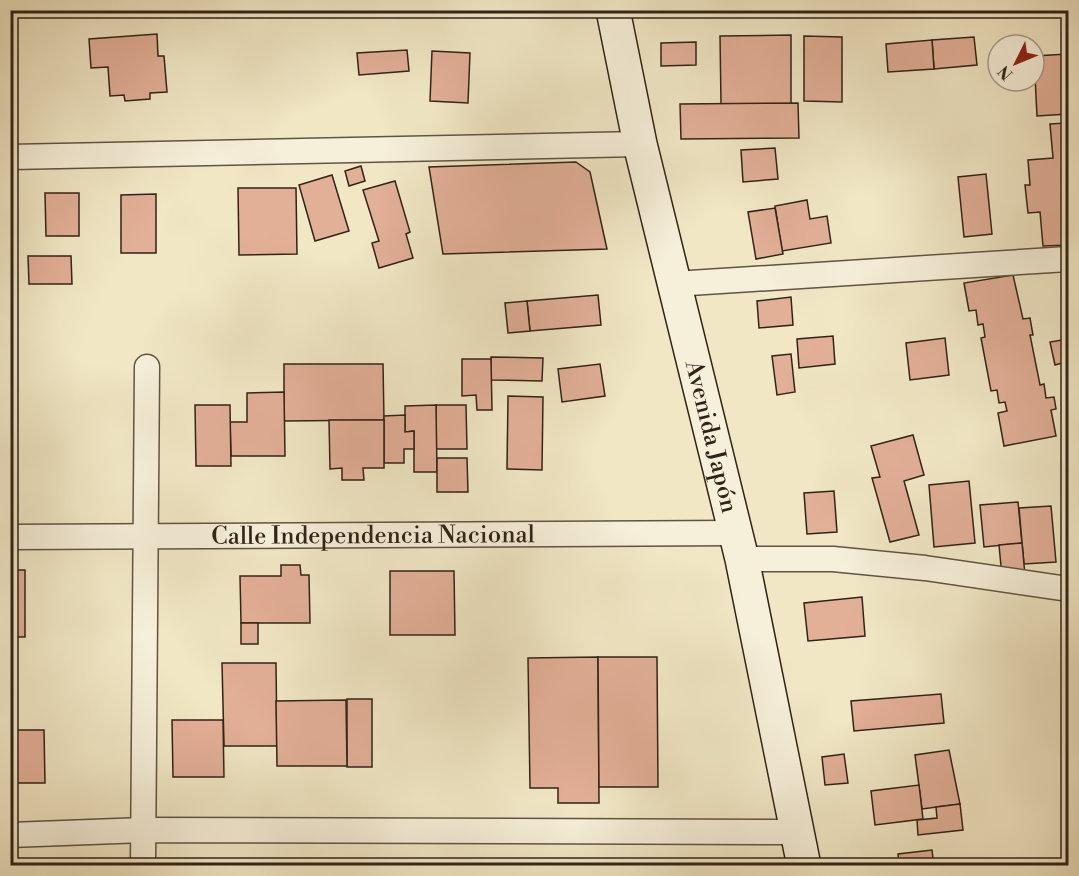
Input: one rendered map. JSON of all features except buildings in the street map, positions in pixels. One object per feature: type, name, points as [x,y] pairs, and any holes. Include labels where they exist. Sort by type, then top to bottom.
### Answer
[{"type":"street","name":"Avenida Japón","points":[[613,10],[640,144],[738,546],[804,866]]},
{"type":"street","points":[[10,157],[640,144]]},
{"type":"street","points":[[674,284],[1068,259]]},
{"type":"street","points":[[143,866],[147,368]]},
{"type":"street","name":"Calle Independencia Nacional","points":[[10,537],[146,535],[738,546],[856,562],[925,568],[1068,589]]},
{"type":"street","points":[[10,835],[144,830],[796,832]]}]
